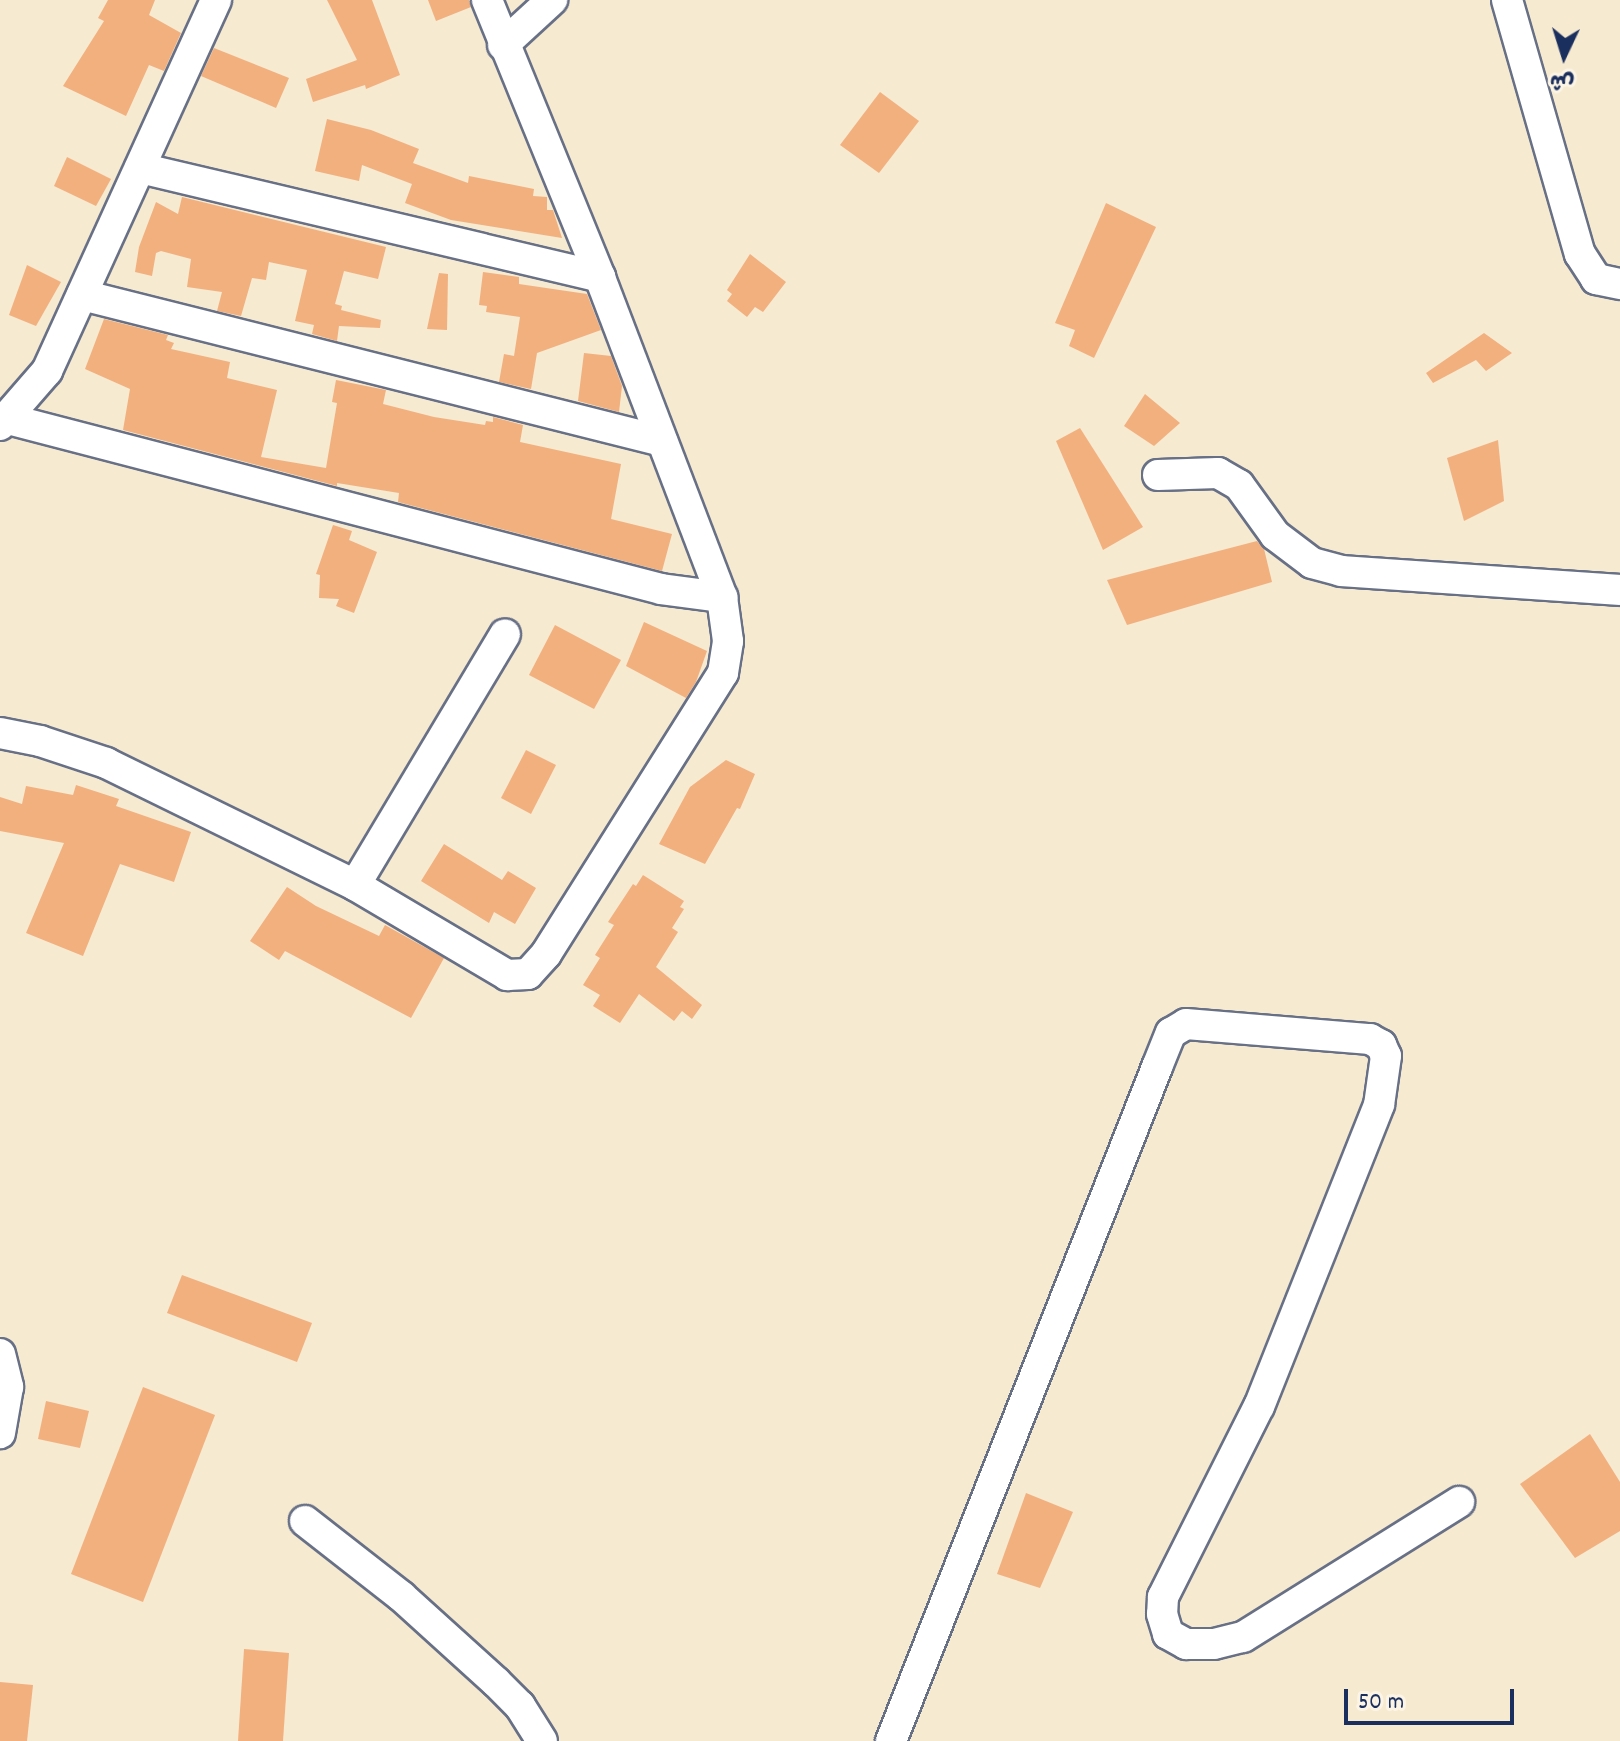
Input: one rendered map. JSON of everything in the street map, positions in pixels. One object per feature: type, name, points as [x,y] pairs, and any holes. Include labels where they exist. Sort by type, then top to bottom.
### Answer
[{"type":"street","points":[[216,0],[47,371],[4,422],[661,589],[722,597]]},
{"type":"street","points":[[0,733],[40,741],[106,763],[355,885],[507,975],[528,974],[546,954],[723,673],[728,641],[722,597],[600,277],[487,0]]},
{"type":"street","points":[[503,45],[552,0]]},
{"type":"street","points":[[1507,0],[1580,254],[1596,279],[1620,284]]},
{"type":"street","points":[[140,168],[600,277]]},
{"type":"street","points":[[82,295],[662,441]]},
{"type":"street","points":[[1158,475],[1218,473],[1239,485],[1275,535],[1312,563],[1341,571],[1620,590]]},
{"type":"street","points":[[355,885],[505,634]]},
{"type":"street","points":[[891,1741],[1157,1067],[1171,1033],[1186,1024],[1370,1039],[1381,1045],[1386,1056],[1379,1105],[1259,1406],[1163,1597],[1162,1614],[1168,1634],[1186,1644],[1214,1644],[1243,1637],[1459,1502]]},
{"type":"street","points":[[0,1354],[8,1387],[0,1433]]},
{"type":"street","points":[[305,1521],[401,1596],[496,1682],[520,1706],[542,1741]]},
{"type":"building","points":[[108,0],[155,0],[149,15],[181,33],[164,71],[149,65],[126,116],[63,86],[104,21],[98,18]]},
{"type":"building","points":[[327,0],[372,0],[400,75],[366,89],[365,85],[313,102],[306,79],[357,60]]},
{"type":"building","points":[[428,0],[469,0],[471,7],[436,21]]},
{"type":"building","points":[[214,48],[289,78],[276,108],[201,76]]},
{"type":"building","points":[[880,92],[919,121],[879,173],[840,145]]},
{"type":"building","points":[[327,119],[371,130],[419,149],[413,163],[468,183],[469,176],[534,189],[533,196],[547,197],[547,210],[553,210],[562,238],[451,220],[405,203],[412,184],[362,165],[359,181],[315,171]]},
{"type":"building","points":[[67,157],[111,179],[96,206],[54,186]]},
{"type":"building","points":[[182,197],[386,247],[378,279],[344,271],[335,304],[342,306],[341,310],[381,320],[380,328],[339,326],[337,341],[312,334],[314,325],[295,321],[307,270],[269,262],[266,280],[252,278],[241,316],[217,311],[222,292],[187,287],[191,259],[161,251],[156,253],[152,276],[135,272],[139,247],[156,202],[178,214]]},
{"type":"building","points":[[1106,203],[1156,227],[1094,358],[1069,346],[1075,330],[1055,323]]},
{"type":"building","points":[[750,254],[786,282],[763,312],[755,307],[747,317],[727,301],[732,294],[727,290]]},
{"type":"building","points":[[27,265],[61,282],[36,326],[9,315]]},
{"type":"building","points":[[483,272],[519,277],[519,284],[587,294],[601,330],[537,353],[531,389],[499,382],[504,354],[514,356],[520,317],[486,312],[487,306],[479,305]]},
{"type":"building","points":[[439,273],[448,274],[447,330],[427,329]]},
{"type":"building","points":[[104,319],[168,335],[166,340],[174,343],[171,349],[230,362],[227,378],[277,390],[261,457],[326,468],[337,403],[332,402],[336,380],[386,390],[383,404],[434,417],[485,425],[486,421],[493,422],[493,417],[523,425],[520,442],[621,464],[611,519],[672,534],[662,571],[398,502],[399,493],[337,483],[337,486],[123,430],[130,389],[85,369]]},
{"type":"building","points":[[1484,333],[1512,353],[1486,371],[1476,360],[1433,383],[1426,373]]},
{"type":"building","points":[[584,353],[611,356],[622,386],[619,412],[578,401]]},
{"type":"building","points":[[1145,394],[1180,423],[1154,446],[1124,426]]},
{"type":"building","points":[[1080,428],[1143,527],[1103,550],[1056,441]]},
{"type":"building","points":[[1498,440],[1504,501],[1464,521],[1447,458]]},
{"type":"building","points":[[333,525],[352,531],[349,540],[377,552],[354,613],[336,606],[339,599],[319,598],[320,575],[316,574]]},
{"type":"building","points":[[1257,541],[1264,549],[1272,582],[1127,625],[1107,580]]},
{"type":"building","points":[[644,622],[707,651],[696,682],[686,698],[626,666]]},
{"type":"building","points":[[555,625],[621,660],[594,709],[529,675]]},
{"type":"building","points":[[526,750],[556,765],[531,814],[501,798]]},
{"type":"building","points":[[726,760],[755,774],[740,809],[737,808],[705,864],[659,844],[690,787]]},
{"type":"building","points":[[76,785],[119,799],[116,806],[191,832],[174,882],[120,864],[83,956],[26,933],[64,843],[0,831],[0,797],[22,804],[26,786],[73,795]]},
{"type":"building","points":[[444,844],[502,880],[508,871],[536,888],[515,924],[494,912],[489,923],[421,881]]},
{"type":"building","points":[[643,875],[684,901],[680,907],[684,909],[672,928],[678,932],[656,967],[702,1005],[692,1019],[682,1011],[674,1021],[639,994],[620,1023],[593,1006],[600,995],[583,985],[600,958],[595,955],[614,925],[608,922],[633,884],[636,886]]},
{"type":"building","points":[[287,887],[316,906],[379,936],[385,925],[444,958],[411,1018],[285,951],[279,960],[250,941]]},
{"type":"building","points":[[182,1275],[312,1323],[297,1362],[167,1313]]},
{"type":"building","points":[[143,1387],[215,1415],[143,1602],[71,1574]]},
{"type":"building","points":[[46,1401],[89,1411],[80,1448],[38,1439]]},
{"type":"building","points":[[1590,1434],[1620,1482],[1620,1531],[1575,1558],[1520,1484]]},
{"type":"building","points":[[1026,1493],[1073,1512],[1040,1588],[997,1574]]},
{"type":"building","points":[[244,1649],[289,1653],[283,1741],[238,1741]]},
{"type":"building","points":[[0,1682],[33,1685],[27,1741],[0,1741]]}]
